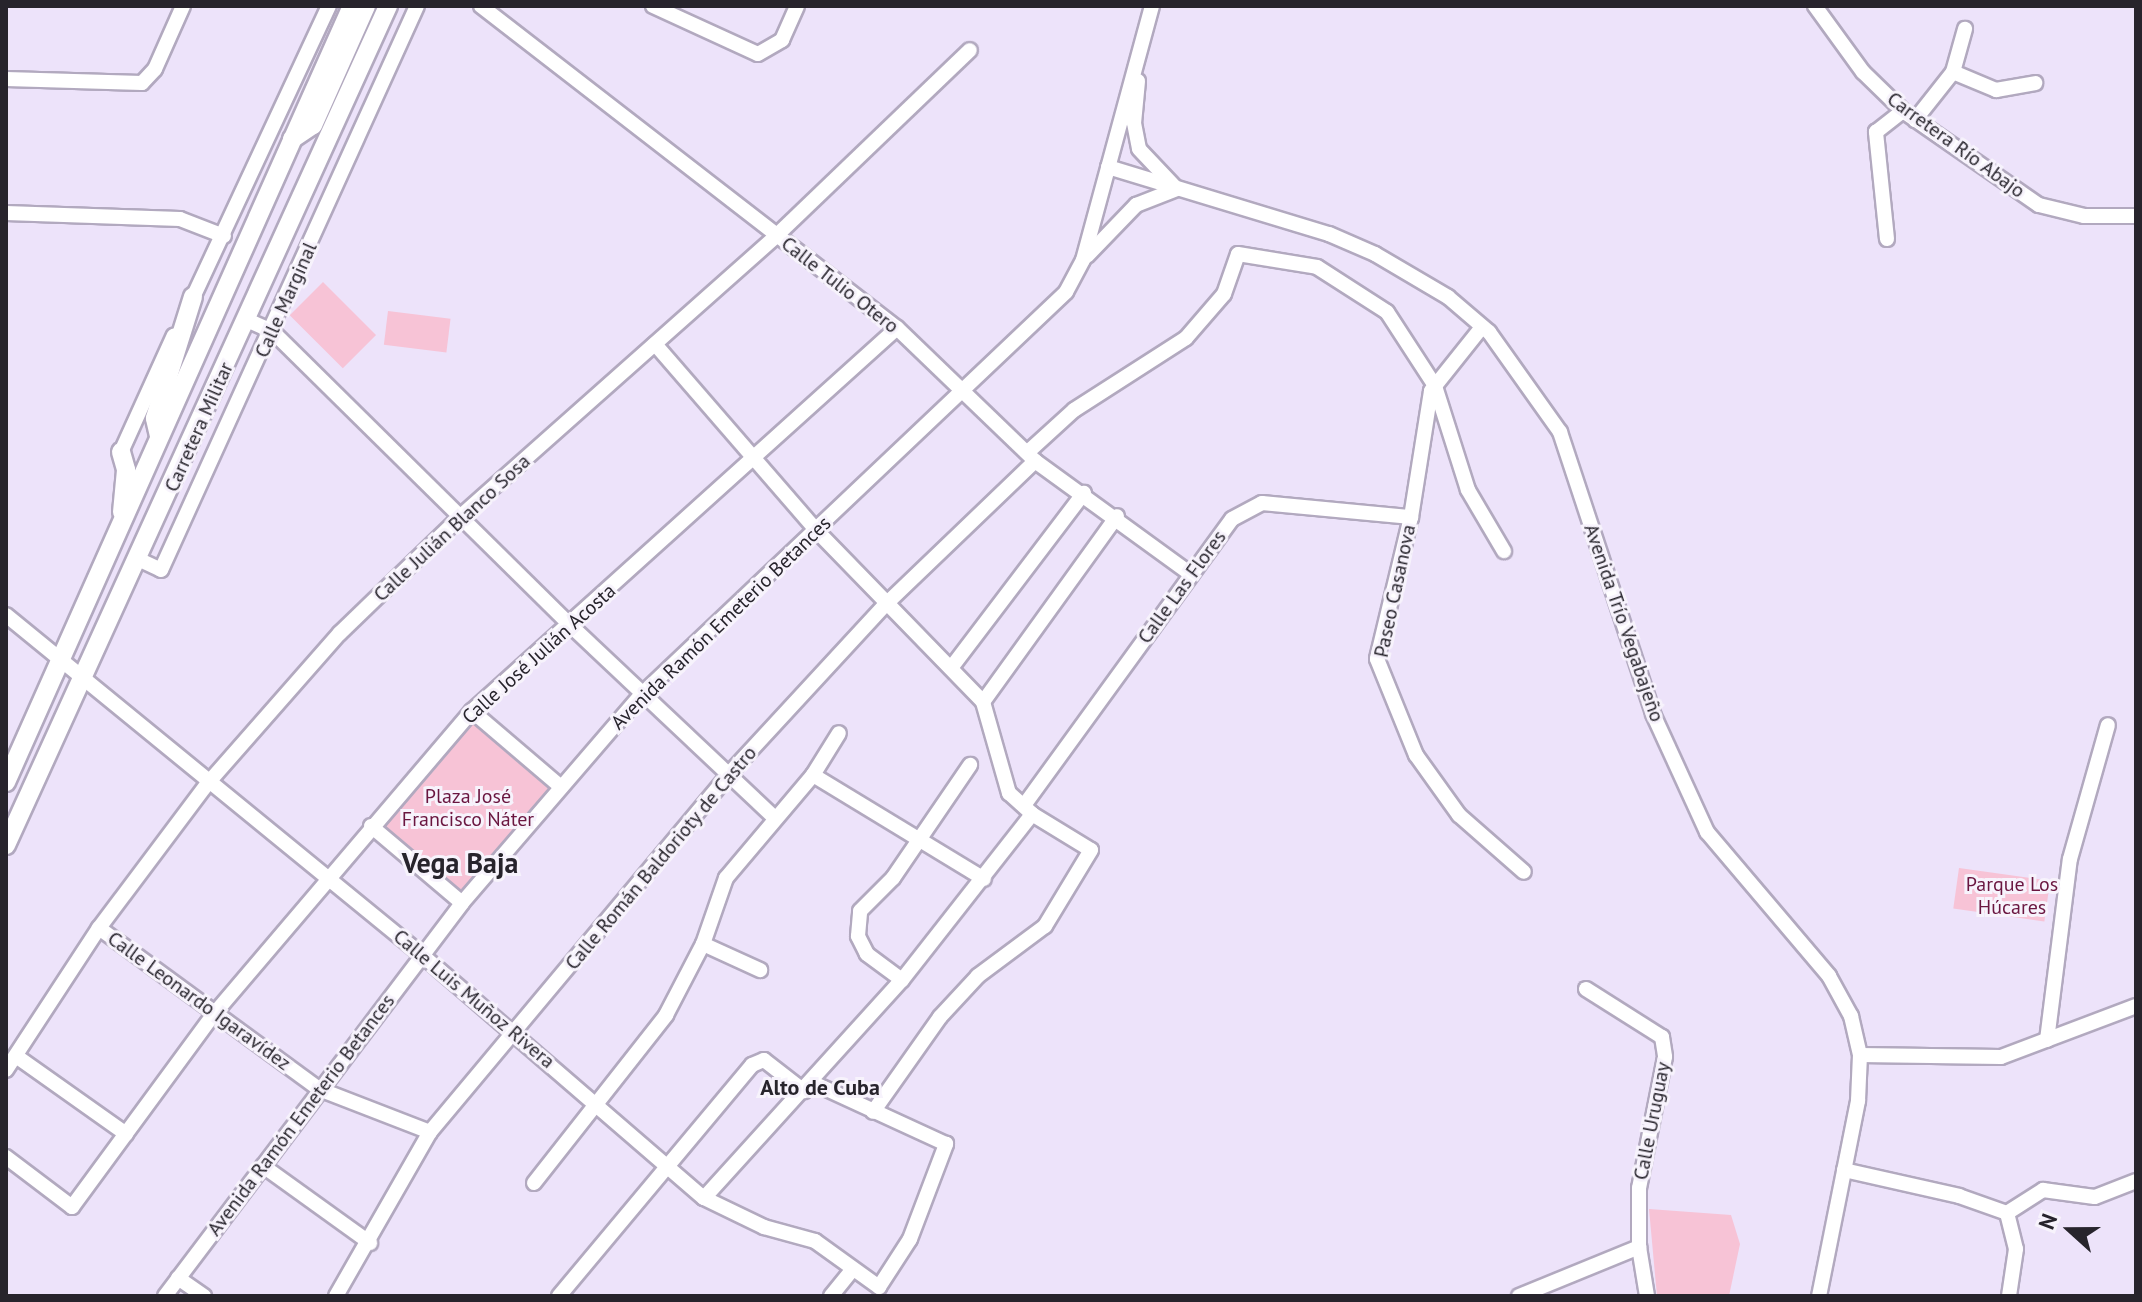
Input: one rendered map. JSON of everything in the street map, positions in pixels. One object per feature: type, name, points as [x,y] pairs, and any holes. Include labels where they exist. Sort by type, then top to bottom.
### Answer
[{"type":"main road","name":"Carretera Militar","points":[[8,775],[117,539],[352,6]]},
{"type":"main road","points":[[292,139],[313,125],[366,6]]},
{"type":"main road","name":"Carretera Militar","points":[[6,845],[140,560],[388,6]]},
{"type":"main road","points":[[160,438],[155,418],[193,297]]},
{"type":"main road","points":[[117,539],[125,492],[121,452]]},
{"type":"street","points":[[6,79],[142,83],[155,69],[183,6]]},
{"type":"street","points":[[121,452],[329,6]]},
{"type":"street","name":"Calle Marginal","points":[[140,560],[161,570],[417,6]]},
{"type":"street","name":"Calle Tulio Otero","points":[[481,6],[897,328],[1032,456],[1117,516],[1189,573]]},
{"type":"street","points":[[653,6],[758,54],[782,40],[797,7]]},
{"type":"street","name":"Avenida Ramón Emeterio Betances","points":[[165,1296],[462,903],[642,694],[1066,292],[1083,260],[1152,6]]},
{"type":"street","name":"Carretera Río Abajo","points":[[1815,6],[1863,72],[1909,116],[2039,205],[2084,216],[2136,216]]},
{"type":"street","points":[[1887,239],[1876,132],[1909,116],[1953,72],[1965,29]]},
{"type":"street","points":[[1083,260],[1136,205],[1177,189],[1139,149],[1134,123],[1142,42]]},
{"type":"street","name":"Calle Julián Blanco Sosa","points":[[6,1070],[99,928],[208,783],[340,633],[462,515],[777,235],[970,50]]},
{"type":"street","points":[[1953,72],[1996,90],[2035,83]]},
{"type":"street","name":"Avenida Trío Vegabajeño","points":[[1108,167],[1329,234],[1375,254],[1448,297],[1482,327],[1560,432],[1653,714],[1707,832],[1829,976],[1851,1016],[1860,1055],[1858,1101],[1819,1296]]},
{"type":"street","points":[[6,213],[180,219],[224,236]]},
{"type":"street","name":"Calle Román Baldorioty de Castro","points":[[336,1296],[370,1243],[430,1132],[728,775],[885,605],[1074,410],[1186,338],[1224,294],[1238,254],[1317,267],[1387,312],[1435,386]]},
{"type":"street","points":[[247,320],[272,331],[462,515],[570,625],[774,817]]},
{"type":"street","name":"Paseo Casanova","points":[[1482,327],[1435,386],[1411,517],[1377,659],[1416,755],[1459,815],[1524,872]]},
{"type":"street","name":"Calle José Julián Acosta","points":[[6,1157],[72,1207],[214,1014],[326,877],[472,711],[755,460],[897,328]]},
{"type":"street","points":[[559,1296],[665,1164],[752,1065],[764,1060],[808,1087],[873,1112],[940,1017],[978,976],[1045,926],[1091,850],[1009,793],[983,702],[885,605],[816,530],[655,344]]},
{"type":"street","points":[[1435,386],[1468,490],[1504,551]]},
{"type":"street","points":[[951,668],[1084,493]]},
{"type":"street","name":"Calle Las Flores","points":[[704,1198],[902,980],[984,879],[1189,573],[1232,519],[1262,503],[1411,517]]},
{"type":"street","points":[[983,702],[1117,516]]},
{"type":"street","name":"Calle Luis Muñoz Rivera","points":[[6,615],[422,955],[599,1104],[704,1198],[764,1227],[815,1241],[879,1287],[910,1239],[946,1144],[873,1112]]},
{"type":"street","points":[[472,711],[561,787]]},
{"type":"street","points":[[2047,1040],[2070,859],[2108,725]]},
{"type":"street","points":[[534,1183],[666,1015],[703,944],[726,878],[774,817],[813,775],[839,733]]},
{"type":"street","points":[[902,980],[867,954],[858,936],[860,911],[893,878],[917,838],[970,765]]},
{"type":"street","points":[[813,775],[984,879]]},
{"type":"street","points":[[371,826],[462,903]]},
{"type":"street","name":"Calle Leonardo Igaravídez","points":[[99,928],[319,1089],[430,1132]]},
{"type":"street","points":[[703,944],[760,970]]},
{"type":"street","name":"Calle Uruguay","points":[[1586,989],[1662,1037],[1665,1057],[1639,1188],[1639,1247],[1647,1296]]},
{"type":"street","points":[[1860,1055],[2001,1057],[2136,1006]]},
{"type":"street","points":[[16,1056],[126,1134]]},
{"type":"street","points":[[263,1166],[370,1243]]},
{"type":"street","points":[[1844,1170],[1959,1196],[2007,1213]]},
{"type":"street","points":[[2007,1213],[2043,1190],[2095,1197],[2136,1181]]},
{"type":"street","points":[[2007,1213],[2016,1249],[2009,1296]]},
{"type":"street","points":[[1519,1296],[1639,1247]]},
{"type":"street","points":[[831,1296],[852,1270]]},
{"type":"street","points":[[178,1278],[204,1296]]},
{"type":"green space","points":[[323,282],[376,335],[343,368],[290,315]]},
{"type":"green space","points":[[388,311],[451,319],[446,352],[384,345]]},
{"type":"green space","name":"Plaza José Francisco Náter","points":[[475,718],[557,789],[463,897],[381,826]]},
{"type":"green space","name":"Parque Los Húcares","points":[[1959,868],[2050,881],[2044,921],[1953,909]]},
{"type":"green space","points":[[1649,1209],[1731,1215],[1740,1244],[1729,1296],[1657,1296]]},
{"type":"district","name":"Vega Baja","points":[[460,863]]},
{"type":"district","name":"Alto de Cuba","points":[[820,1088]]}]
